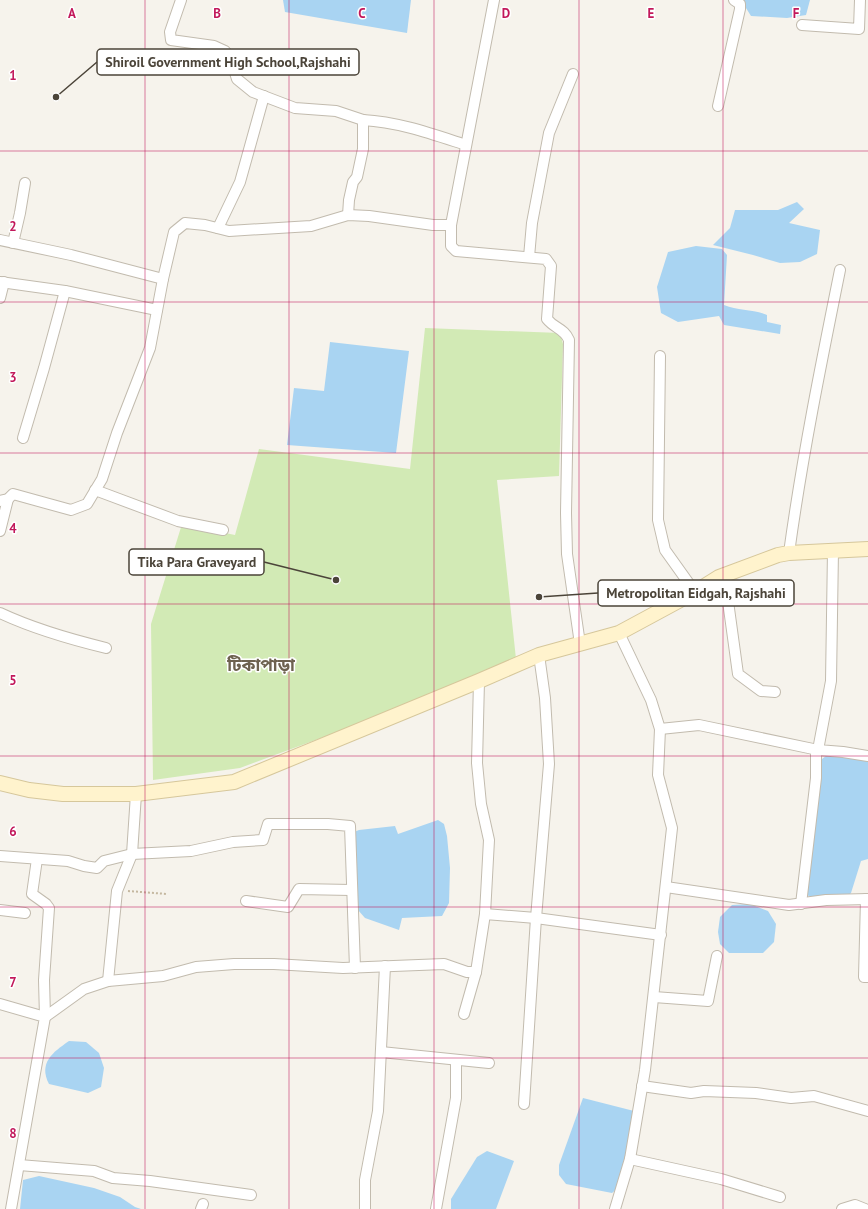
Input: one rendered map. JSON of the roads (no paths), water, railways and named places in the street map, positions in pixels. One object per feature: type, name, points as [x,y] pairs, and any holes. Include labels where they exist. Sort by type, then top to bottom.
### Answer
[{"type":"main road","points":[[0,783],[29,790],[64,794],[136,794],[234,782],[539,655],[619,633],[695,592],[719,577],[778,555],[833,550],[868,549]]},
{"type":"street","points":[[181,0],[170,32],[171,40],[214,46],[225,51],[230,57],[237,79],[253,92],[295,108],[336,111],[363,120],[383,121],[419,130],[466,145]]},
{"type":"street","points":[[494,0],[451,225],[451,246],[456,251],[546,258],[551,266],[547,319],[551,325],[566,333],[569,340],[566,513],[567,554],[580,644]]},
{"type":"street","points":[[718,106],[740,9],[740,4],[734,0]]},
{"type":"street","points":[[802,25],[859,28],[860,0]]},
{"type":"street","points":[[528,257],[532,223],[549,133],[573,74]]},
{"type":"street","points":[[218,228],[240,182],[264,96]]},
{"type":"street","points":[[348,215],[349,200],[353,182],[357,177],[363,149],[363,120]]},
{"type":"street","points":[[13,243],[25,183]]},
{"type":"street","points":[[0,531],[4,500],[13,494],[71,510],[87,504],[102,479],[117,433],[150,348],[163,279],[174,232],[185,223],[205,224],[229,231],[311,226],[348,215],[369,216],[432,225],[451,225]]},
{"type":"street","points":[[0,240],[71,255],[163,279]]},
{"type":"street","points":[[789,553],[818,376],[840,270]]},
{"type":"street","points":[[0,298],[2,282],[65,291],[157,310]]},
{"type":"street","points":[[23,438],[65,291]]},
{"type":"street","points":[[660,356],[658,520],[665,550],[695,592]]},
{"type":"street","points":[[95,490],[178,521],[223,530]]},
{"type":"street","points":[[801,904],[816,778],[816,754],[831,681],[833,550]]},
{"type":"street","points":[[719,577],[727,594],[738,674],[761,691],[774,692]]},
{"type":"street","points":[[0,613],[27,625],[66,638],[106,648]]},
{"type":"street","points":[[615,1209],[630,1158],[642,1086],[654,997],[672,828],[658,775],[660,729],[651,700],[619,633]]},
{"type":"street","points":[[524,1104],[536,918],[549,764],[545,698],[539,655]]},
{"type":"street","points":[[464,1014],[476,972],[485,914],[489,840],[481,804],[477,763],[479,681]]},
{"type":"street","points":[[660,729],[699,725],[818,750],[868,756]]},
{"type":"street","points":[[108,981],[117,891],[132,854],[136,794]]},
{"type":"street","points":[[0,856],[68,861],[97,868],[104,861],[132,854],[191,850],[233,842],[263,840],[268,824],[328,824],[350,826],[351,890],[355,968]]},
{"type":"street","points":[[11,1209],[45,1017],[44,980],[49,908],[32,894],[38,859]]},
{"type":"street","points":[[666,887],[789,905],[826,900],[867,899],[864,977],[868,977]]},
{"type":"street","points":[[246,901],[288,907],[299,889],[351,890]]},
{"type":"street","points":[[0,910],[25,914]]},
{"type":"street","points":[[485,914],[536,918],[661,935]]},
{"type":"street","points":[[654,997],[708,1001],[716,956]]},
{"type":"street","points":[[45,1017],[84,989],[108,981],[164,976],[196,967],[234,964],[355,968],[444,964],[466,972],[476,972]]},
{"type":"street","points":[[365,1209],[365,1180],[378,1111],[385,966]]},
{"type":"street","points":[[0,1004],[45,1017]]},
{"type":"street","points":[[381,1052],[489,1063]]},
{"type":"street","points":[[436,1209],[456,1098],[456,1060]]},
{"type":"street","points":[[642,1086],[691,1093],[704,1091],[749,1093],[791,1098],[814,1096],[868,1111]]},
{"type":"street","points":[[630,1158],[722,1179],[780,1197]]},
{"type":"street","points":[[19,1165],[94,1171],[113,1178],[150,1181],[251,1195]]},
{"type":"street","points":[[842,1209],[855,1205],[865,1209]]},
{"type":"water","points":[[283,0],[411,0],[407,33],[285,12]]},
{"type":"water","points":[[741,0],[810,0],[806,15],[787,18],[751,16]]},
{"type":"water","points":[[797,202],[804,209],[789,223],[820,230],[817,254],[800,262],[780,263],[713,245],[730,228],[735,210],[778,210]]},
{"type":"water","points":[[696,246],[722,249],[727,255],[724,305],[767,315],[767,322],[781,325],[780,334],[724,325],[719,316],[678,322],[661,313],[657,287],[668,252]]},
{"type":"water","points":[[330,342],[409,351],[396,453],[287,445],[294,388],[324,391]]},
{"type":"water","points":[[832,754],[868,761],[868,859],[861,861],[851,893],[848,896],[813,898],[805,894],[822,759]]},
{"type":"water","points":[[438,820],[444,824],[447,836],[450,868],[449,903],[442,916],[402,918],[399,930],[365,918],[358,910],[354,832],[359,830],[395,826],[398,834]]},
{"type":"water","points":[[750,904],[768,911],[776,924],[774,942],[763,953],[729,953],[720,944],[718,932],[720,917],[732,905]]},
{"type":"water","points":[[69,1041],[86,1042],[99,1053],[104,1068],[101,1087],[88,1093],[49,1084],[46,1077],[46,1064],[58,1049]]},
{"type":"water","points":[[583,1098],[634,1111],[619,1187],[612,1193],[566,1184],[559,1175],[559,1165]]},
{"type":"water","points":[[487,1151],[514,1161],[496,1209],[451,1209],[451,1199],[477,1157]]},
{"type":"water","points":[[39,1176],[94,1188],[120,1197],[135,1207],[141,1209],[20,1209],[23,1180]]},
{"type":"place","name":"Shiroil Government High School,Rajshahi","points":[[56,97]]},
{"type":"place","name":"Tika Para Graveyard","points":[[336,580]]},
{"type":"place","name":"Metropolitan Eidgah, Rajshahi","points":[[539,597]]},
{"type":"district","name":"টিকাপাড়া","points":[[261,665]]}]
